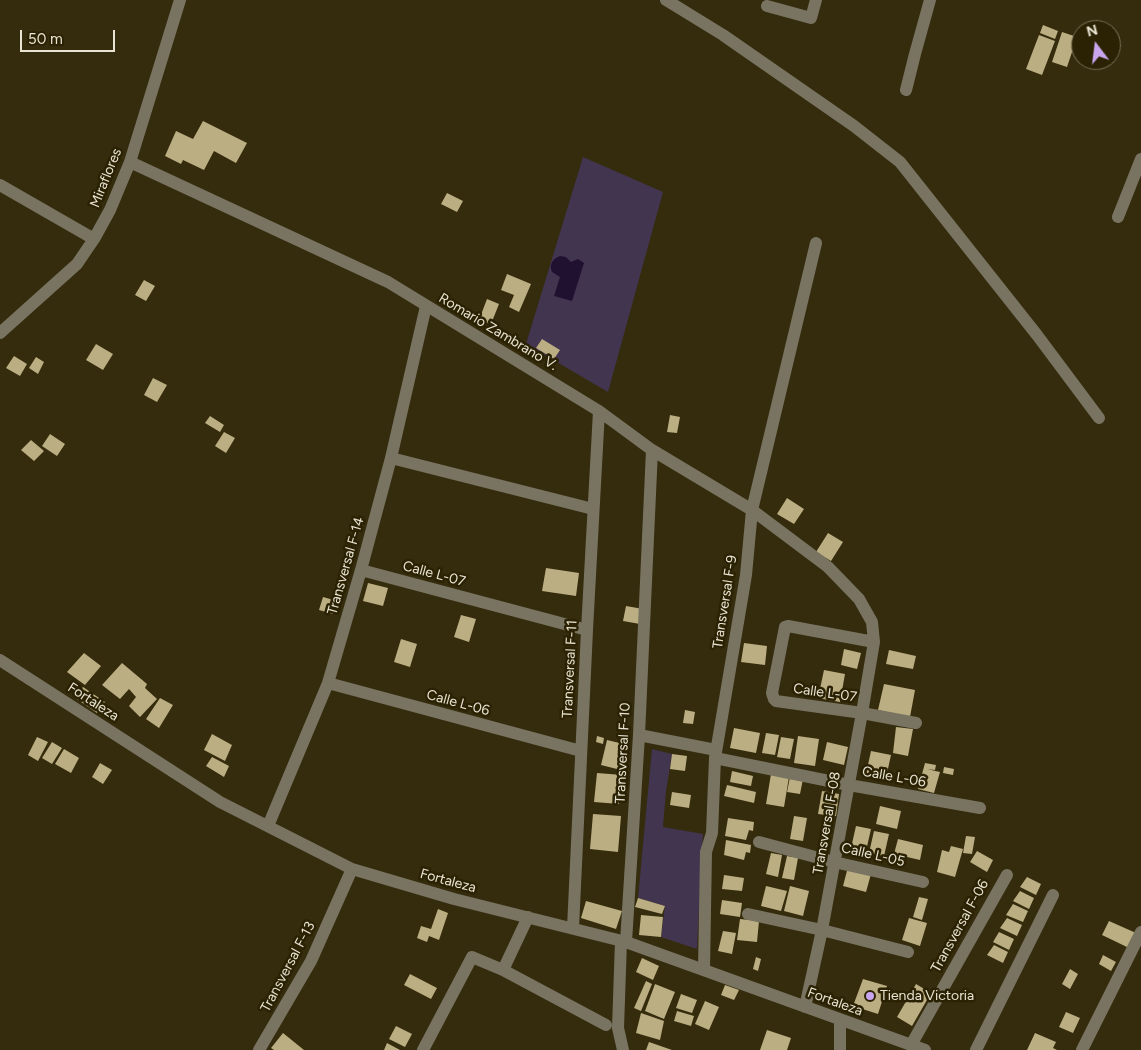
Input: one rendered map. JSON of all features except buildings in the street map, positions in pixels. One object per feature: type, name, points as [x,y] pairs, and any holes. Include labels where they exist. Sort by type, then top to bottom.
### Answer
[{"type":"street","name":"Miraflores","points":[[0,333],[77,264],[110,210],[130,162],[180,0]]},
{"type":"street","points":[[666,0],[723,35],[854,126],[900,162],[1031,328],[1099,418]]},
{"type":"street","points":[[766,6],[811,18],[816,0]]},
{"type":"street","points":[[906,90],[930,0]]},
{"type":"street","points":[[1118,217],[1141,159]]},
{"type":"street","name":"Romario Zambrano V.","points":[[130,162],[388,282],[599,411],[652,450],[752,510],[828,567],[859,598],[872,622],[874,642]]},
{"type":"street","points":[[0,185],[94,239]]},
{"type":"street","name":"Transversal F-9","points":[[704,970],[706,852],[712,833],[716,754],[746,575],[752,510],[816,243]]},
{"type":"street","name":"Transversal F-14","points":[[268,826],[328,683],[391,458],[426,306]]},
{"type":"street","name":"Transversal F-11","points":[[573,928],[599,411]]},
{"type":"street","name":"Transversal F-10","points":[[623,1050],[618,1028],[639,736],[652,450]]},
{"type":"street","points":[[391,458],[594,509]]},
{"type":"street","name":"Calle L-07","points":[[361,570],[587,630]]},
{"type":"street","name":"Calle L-07","points":[[874,642],[788,626],[785,628],[772,693],[774,699],[776,701],[916,723]]},
{"type":"street","name":"Transversal F-08","points":[[805,1007],[822,930],[874,642]]},
{"type":"street","name":"Fortaleza","points":[[0,660],[220,802],[352,869],[623,942],[925,1050]]},
{"type":"street","name":"Calle L-06","points":[[328,683],[581,751]]},
{"type":"street","name":"Calle L-06","points":[[639,736],[849,785],[980,808]]},
{"type":"street","name":"Calle L-05","points":[[759,842],[834,862],[922,882]]},
{"type":"street","name":"Transversal F-13","points":[[259,1050],[312,961],[352,869]]},
{"type":"street","name":"Transversal F-06","points":[[911,1044],[1006,875]]},
{"type":"street","points":[[976,1050],[1053,895]]},
{"type":"street","points":[[748,914],[822,930],[908,952]]},
{"type":"street","points":[[502,970],[528,917]]},
{"type":"street","points":[[1082,1050],[1141,932]]},
{"type":"street","points":[[423,1050],[472,957],[502,970],[606,1025]]},
{"type":"street","points":[[840,1020],[840,1050]]},
{"type":"shaded area","points":[[583,157],[663,192],[608,392],[526,344]]},
{"type":"shaded area","points":[[560,256],[566,257],[571,262],[578,259],[584,263],[572,301],[554,296],[560,277],[552,272],[551,265]]},
{"type":"shaded area","points":[[652,749],[672,754],[663,827],[703,834],[697,949],[661,937],[665,906],[638,898]]},
{"type":"place","name":"Tienda Victoria","points":[[870,996]]}]
